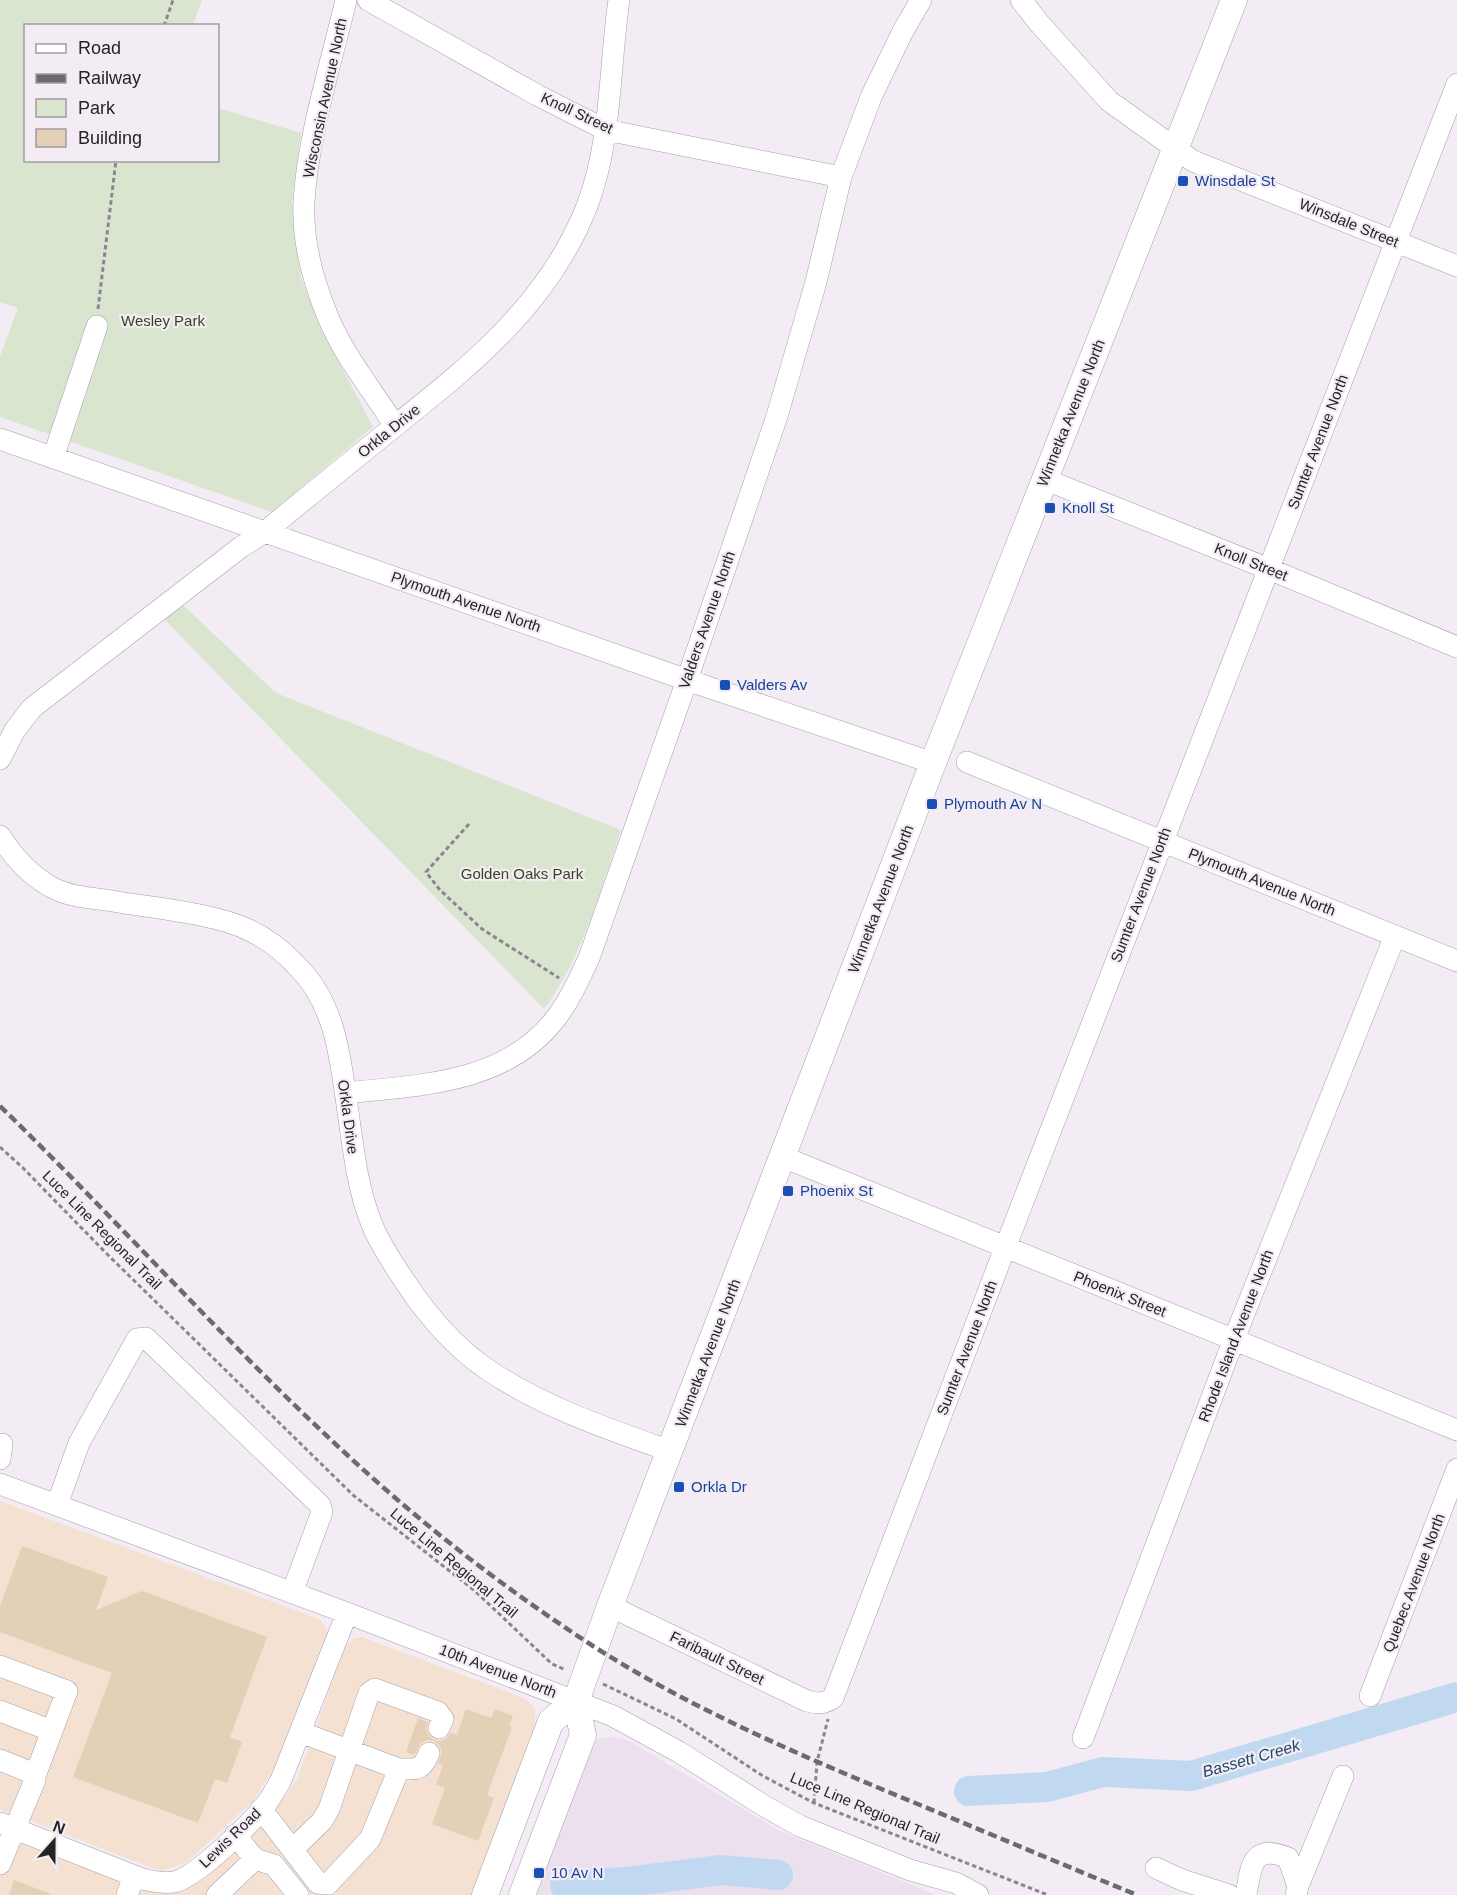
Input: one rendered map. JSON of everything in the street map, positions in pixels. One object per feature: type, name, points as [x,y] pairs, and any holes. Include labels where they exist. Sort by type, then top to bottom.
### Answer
[{"type":"main road","name":"Winnetka Avenue North","points":[[576,1701],[610,1606],[933,763],[1234,0]]},
{"type":"main road","points":[[485,1895],[550,1721],[576,1701],[583,1735],[522,1895]]},
{"type":"street","name":"Wisconsin Avenue North","points":[[346,0],[310,150],[304,202],[305,233],[312,276],[329,319],[349,356],[396,426]]},
{"type":"street","name":"Knoll Street","points":[[368,0],[537,95],[606,130],[841,177]]},
{"type":"street","name":"Orkla Drive","points":[[0,759],[15,730],[32,708],[241,547],[265,532],[458,376],[496,341],[530,303],[563,255],[587,206],[606,130],[619,0]]},
{"type":"street","name":"Valders Avenue North","points":[[345,1093],[467,1077],[500,1063],[530,1044],[555,1020],[575,990],[593,946],[687,680],[777,416],[799,347],[841,177],[871,97],[921,0]]},
{"type":"street","name":"Winsdale Street","points":[[1021,0],[1109,101],[1175,150],[1193,161],[1457,267]]},
{"type":"street","name":"Sumter Avenue North","points":[[825,1703],[833,1698],[837,1689],[1162,841],[1457,84]]},
{"type":"street","points":[[53,458],[96,326]]},
{"type":"street","name":"Plymouth Avenue North","points":[[0,439],[687,680],[933,763]]},
{"type":"street","name":"Knoll Street","points":[[1044,479],[1457,647]]},
{"type":"street","name":"Plymouth Avenue North","points":[[968,762],[1457,960]]},
{"type":"street","name":"Orkla Drive","points":[[0,836],[12,855],[32,875],[56,889],[82,896],[216,919],[249,930],[298,966],[317,992],[332,1021],[339,1053],[357,1176],[371,1223],[393,1265],[419,1303],[451,1338],[486,1369],[525,1393],[568,1413],[670,1451]]},
{"type":"street","name":"Rhode Island Avenue North","points":[[1083,1738],[1234,1339],[1395,936]]},
{"type":"street","name":"Phoenix Street","points":[[783,1158],[1457,1430]]},
{"type":"street","points":[[57,1505],[79,1443],[137,1339],[146,1338],[320,1505],[322,1512],[292,1593]]},
{"type":"street","name":"Quebec Avenue North","points":[[1370,1696],[1457,1469]]},
{"type":"street","name":"10th Avenue North","points":[[0,1484],[346,1613],[613,1716],[800,1826],[910,1870],[956,1883],[978,1895]]},
{"type":"street","name":"Faribault Street","points":[[610,1606],[807,1701],[817,1704],[825,1703]]},
{"type":"street","name":"Lewis Road","points":[[8,1826],[131,1886],[174,1882],[198,1869],[261,1809],[281,1780],[346,1613]]},
{"type":"street","points":[[0,1666],[67,1691],[35,1780],[8,1826],[0,1864]]},
{"type":"street","points":[[293,1850],[322,1821],[329,1809],[369,1693],[375,1689],[438,1712],[443,1719],[439,1728]]},
{"type":"street","points":[[0,1711],[52,1731]]},
{"type":"street","points":[[300,1732],[399,1769],[418,1769],[424,1765],[429,1753]]},
{"type":"street","points":[[0,1760],[35,1776]]},
{"type":"street","points":[[261,1809],[318,1883],[328,1884],[370,1839],[399,1769]]},
{"type":"street","points":[[1297,1890],[1343,1776]]},
{"type":"street","points":[[235,1835],[255,1859],[274,1865],[298,1895]]},
{"type":"street","points":[[1246,1895],[1251,1867],[1257,1857],[1264,1852],[1275,1852],[1288,1857],[1297,1890]]},
{"type":"street","points":[[217,1895],[255,1859]]},
{"type":"street","points":[[1156,1868],[1182,1880],[1229,1895]]},
{"type":"street","points":[[198,1869],[208,1895]]},
{"type":"path","points":[[165,24],[173,0]]},
{"type":"path","points":[[96,326],[116,162]]},
{"type":"path","points":[[469,824],[426,872],[440,890],[482,929],[575,990]]},
{"type":"path","name":"Luce Line Regional Trail","points":[[0,1147],[353,1494],[475,1591],[552,1664],[622,1692],[676,1719],[763,1776],[814,1803],[1048,1895]]},
{"type":"path","points":[[814,1803],[817,1762],[829,1715],[825,1703]]},
{"type":"shaded area","points":[[0,1501],[319,1619],[325,1626],[328,1633],[280,1759],[253,1801],[187,1862],[162,1871],[0,1809]]},
{"type":"shaded area","points":[[362,1637],[524,1698],[535,1708],[535,1733],[473,1895],[0,1895],[0,1834],[167,1891],[188,1888],[207,1877],[282,1801],[298,1777],[345,1646],[353,1639]]},
{"type":"shaded area","points":[[601,1738],[626,1739],[778,1830],[936,1895],[534,1895],[591,1744]]},
{"type":"green space","name":"Wesley Park","points":[[0,0],[202,0],[193,24],[24,24],[24,162],[219,162],[219,108],[301,133],[292,201],[301,278],[321,328],[373,427],[272,512],[0,417],[0,356],[18,308],[0,302]]},
{"type":"green space","name":"Golden Oaks Park","points":[[183,605],[276,693],[621,830],[580,945],[558,989],[544,1009],[164,619]]},
{"type":"building","points":[[22,1546],[108,1577],[96,1610],[142,1591],[267,1637],[230,1737],[242,1742],[227,1783],[215,1779],[198,1823],[73,1777],[112,1673],[0,1632],[0,1606]]},
{"type":"building","points":[[466,1709],[491,1718],[495,1709],[513,1716],[509,1726],[512,1727],[487,1795],[494,1798],[478,1841],[432,1824],[445,1788],[436,1785],[443,1765],[438,1764],[442,1752],[439,1745],[427,1740],[421,1743],[414,1755],[406,1752],[418,1718],[428,1722],[426,1729],[429,1736],[441,1741],[451,1733],[457,1735]]},
{"type":"building","points":[[14,1880],[51,1894],[9,1895]]},
{"type":"waterway","name":"Bassett Creek","points":[[969,1791],[1047,1787],[1103,1772],[1191,1776],[1457,1697]]},
{"type":"waterway","name":"Bassett Creek","points":[[565,1885],[628,1882],[721,1870],[778,1875]]},
{"type":"railway","points":[[0,1106],[256,1367],[372,1478],[496,1578],[560,1624],[630,1669],[745,1729],[863,1781],[1137,1895]]},
{"type":"place","name":"Winsdale St","points":[[1183,181]]},
{"type":"place","name":"Knoll St","points":[[1050,508]]},
{"type":"place","name":"Valders Av","points":[[725,685]]},
{"type":"place","name":"Plymouth Av N","points":[[932,804]]},
{"type":"place","name":"Phoenix St","points":[[788,1191]]},
{"type":"place","name":"Orkla Dr","points":[[679,1487]]},
{"type":"place","name":"10 Av N","points":[[539,1873]]}]
